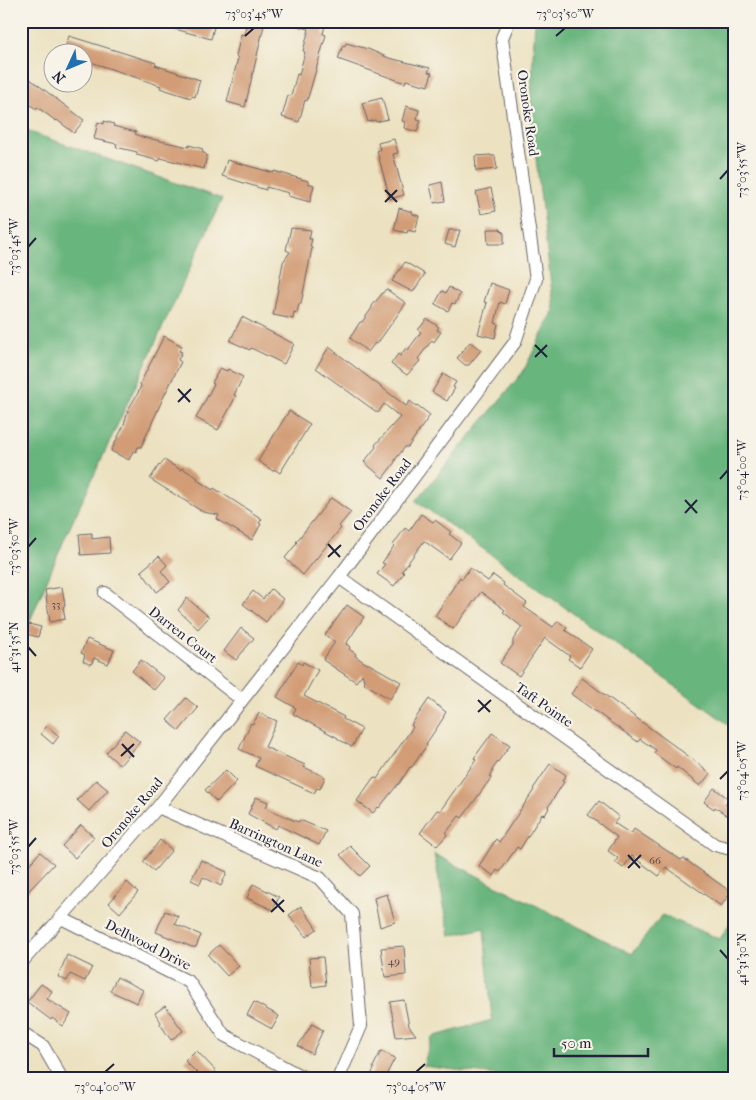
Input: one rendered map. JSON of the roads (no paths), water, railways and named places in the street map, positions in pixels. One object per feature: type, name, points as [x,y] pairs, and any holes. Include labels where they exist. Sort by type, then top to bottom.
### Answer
[{"type":"street","name":"Oronoke Road","points":[[21,964],[158,807],[339,577],[516,342],[536,279],[502,38],[509,21]]},
{"type":"street","name":"Taft Pointe","points":[[339,577],[715,845],[735,850]]},
{"type":"street","name":"Darren Court","points":[[105,592],[242,700]]},
{"type":"street","name":"Barrington Lane","points":[[158,807],[320,878],[352,914],[361,1026],[338,1079]]},
{"type":"street","name":"Dellwood Drive","points":[[61,918],[189,982],[224,1036],[306,1079]]},
{"type":"street","points":[[21,1032],[43,1046],[62,1079]]}]
